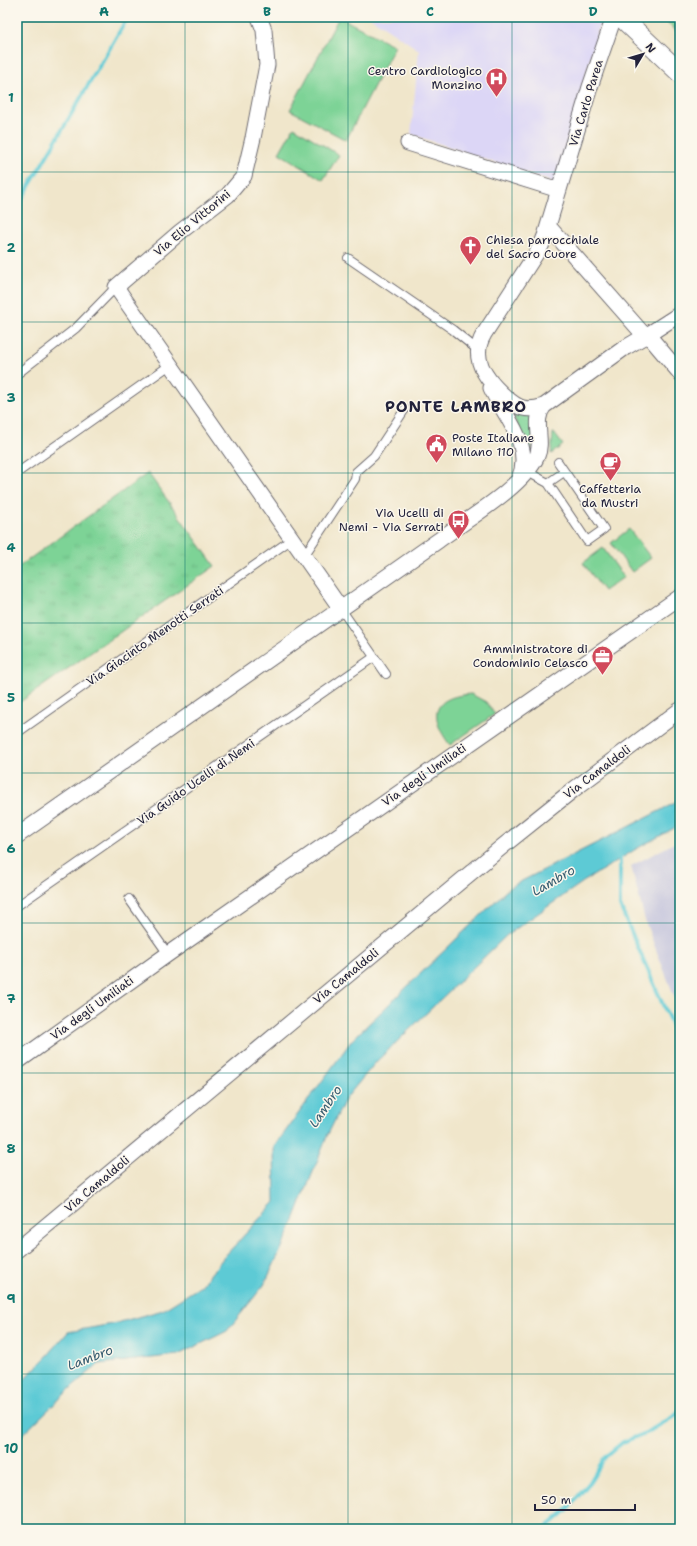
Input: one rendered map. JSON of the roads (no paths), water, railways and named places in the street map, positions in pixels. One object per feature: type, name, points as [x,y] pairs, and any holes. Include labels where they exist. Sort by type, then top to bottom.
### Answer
[{"type":"street","name":"Via Elio Vittorini","points":[[116,287],[180,232],[228,194],[244,176],[254,132],[266,65],[264,30],[259,17]]},
{"type":"street","name":"Via Carlo Parea","points":[[478,352],[482,337],[541,246],[549,227],[590,87],[614,17]]},
{"type":"street","points":[[621,17],[680,73]]},
{"type":"street","points":[[408,143],[559,190]]},
{"type":"street","points":[[549,227],[680,373]]},
{"type":"street","points":[[116,287],[341,609]]},
{"type":"street","points":[[17,836],[492,502],[522,474],[538,453],[539,415],[544,406],[623,348],[680,314]]},
{"type":"street","points":[[478,352],[480,364],[484,374],[500,406],[517,434],[522,456],[522,474]]},
{"type":"street","points":[[484,374],[499,391],[520,406],[529,408],[544,406]]},
{"type":"street","name":"Via degli Umiliati","points":[[17,1062],[168,954],[680,597]]},
{"type":"street","name":"Via Camaldoli","points":[[17,1250],[503,846],[573,790],[680,710]]},
{"type":"lane","points":[[348,258],[453,330],[478,352]]},
{"type":"lane","name":"Via Elio Vittorini","points":[[17,374],[76,328],[116,287]]},
{"type":"lane","points":[[17,473],[170,365]]},
{"type":"lane","points":[[304,556],[355,479],[356,472],[374,456],[405,409]]},
{"type":"lane","points":[[522,474],[548,483],[587,541],[604,529],[558,462]]},
{"type":"lane","points":[[548,483],[564,472]]},
{"type":"lane","name":"Via Giacinto Menotti Serrati","points":[[17,734],[292,539]]},
{"type":"lane","points":[[341,609],[386,674]]},
{"type":"lane","name":"Via Guido Ucelli di Nemi","points":[[17,906],[374,657]]},
{"type":"lane","points":[[130,899],[168,954]]},
{"type":"water","name":"Lambro","points":[[680,798],[680,825],[636,849],[583,882],[507,935],[376,1062],[346,1098],[328,1134],[288,1235],[264,1285],[227,1331],[178,1355],[99,1364],[75,1384],[17,1440],[17,1387],[68,1332],[113,1324],[163,1310],[201,1286],[224,1257],[275,1202],[274,1147],[352,1040],[510,887],[673,804]]},
{"type":"waterway","points":[[17,207],[128,17]]},
{"type":"waterway","points":[[620,854],[620,906],[680,1044]]},
{"type":"waterway","points":[[545,1529],[566,1511],[590,1482],[605,1457],[623,1442],[646,1433],[676,1415],[680,1410]]},
{"type":"place","name":"Centro Cardiologico Monzino","points":[[497,98]]},
{"type":"place","name":"Chiesa parrocchiale del Sacro Cuore","points":[[471,266]]},
{"type":"place","name":"Poste Italiane Milano 110","points":[[437,464]]},
{"type":"place","name":"Caffetteria da Mustri","points":[[610,482]]},
{"type":"place","name":"Via Ucelli di Nemi - Via Serrati","points":[[459,540]]},
{"type":"place","name":"Amministratore di Condominio Celasco","points":[[603,676]]},
{"type":"district","name":"PONTE LAMBRO","points":[[456,406]]}]
